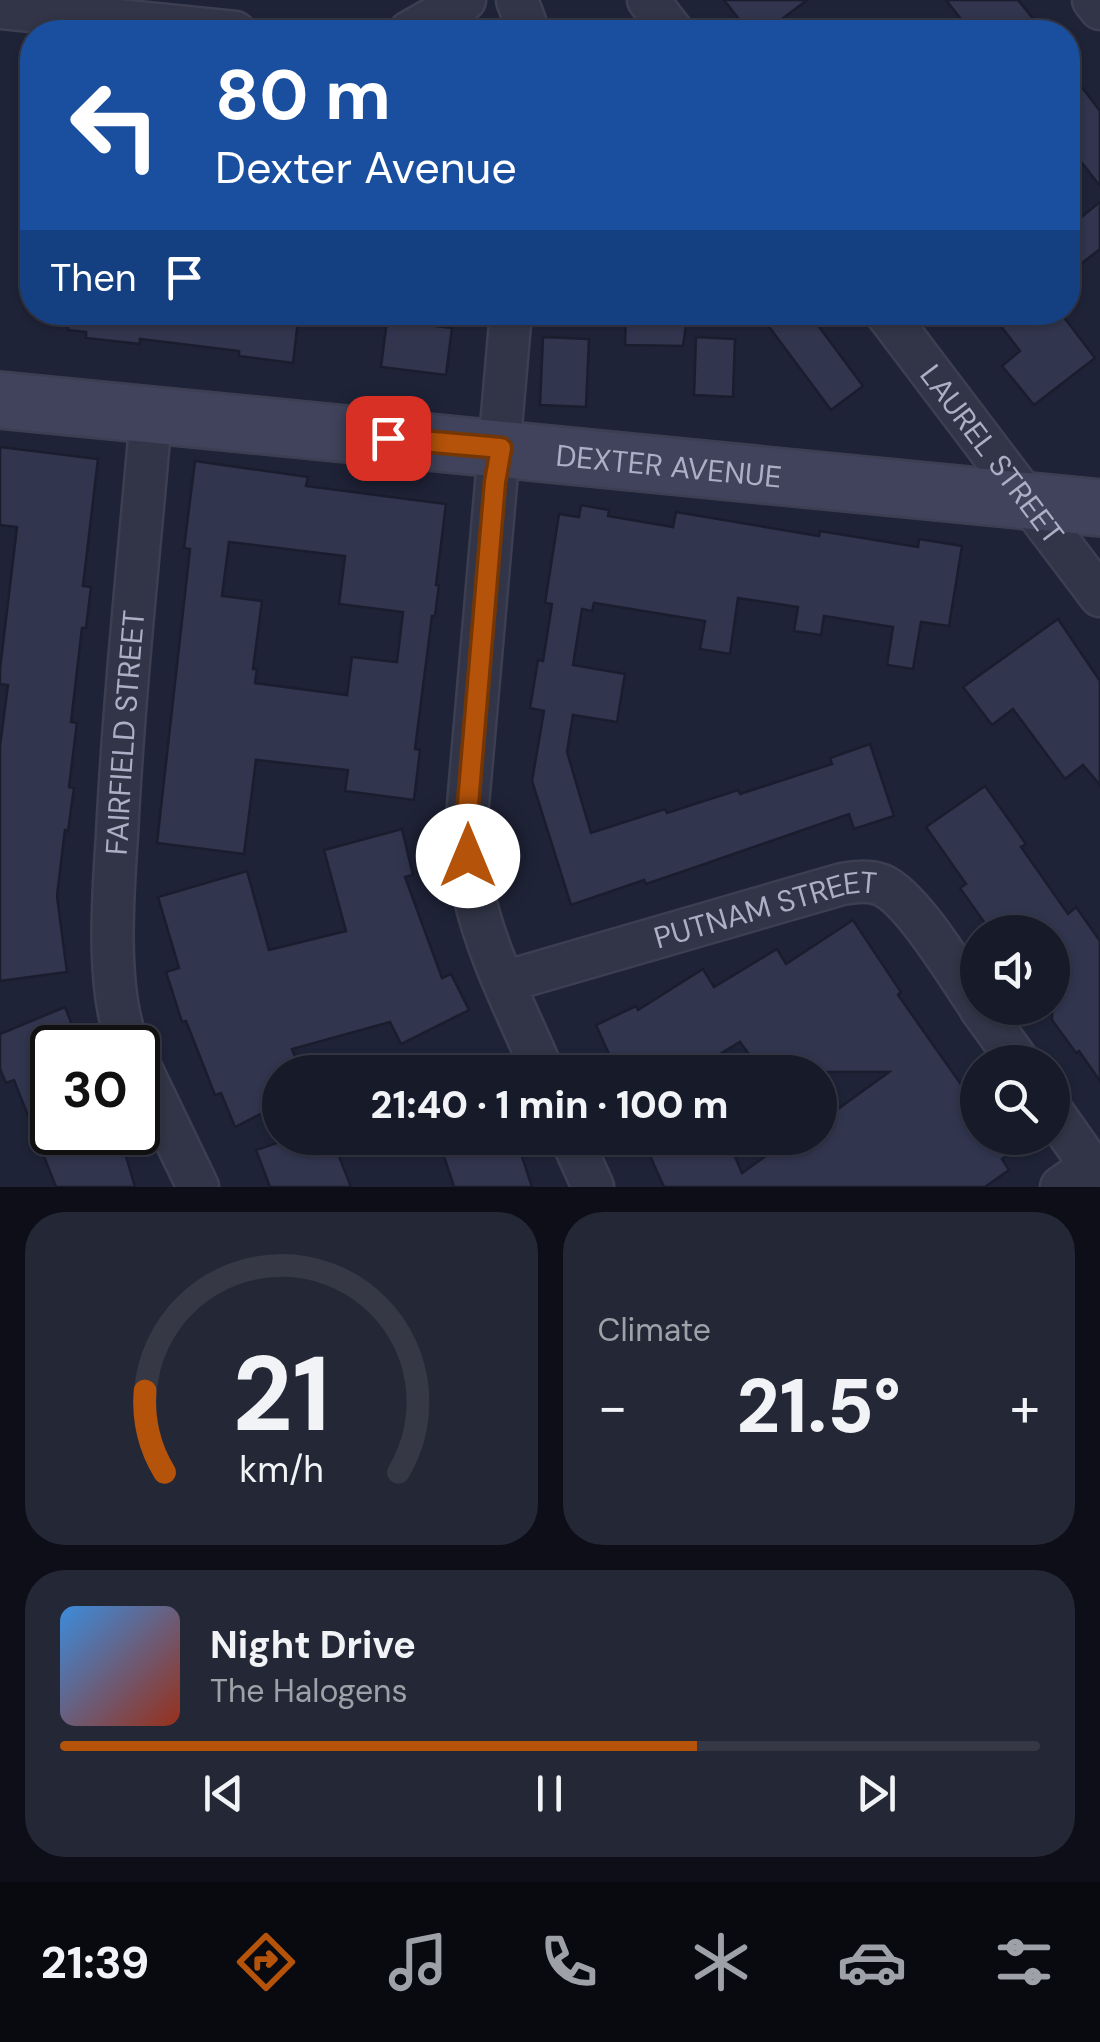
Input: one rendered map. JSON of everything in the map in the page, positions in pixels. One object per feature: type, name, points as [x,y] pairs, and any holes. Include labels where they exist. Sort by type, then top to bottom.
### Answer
[{"type":"street","points":[[430,20],[465,0]]},
{"type":"street","points":[[648,0],[664,20]]},
{"type":"street","points":[[1093,0],[1100,9]]},
{"type":"street","points":[[0,8],[117,20]]},
{"type":"street","points":[[511,325],[467,816],[468,856],[485,932],[536,1055]]},
{"type":"street","name":"LAUREL STREET","points":[[896,325],[1100,596]]},
{"type":"street","name":"DEXTER AVENUE","points":[[0,400],[1100,508]]},
{"type":"street","name":"FAIRFIELD STREET","points":[[123,1025],[117,995],[112,913],[121,749],[152,416]]},
{"type":"street","name":"PUTNAM STREET","points":[[504,982],[863,880],[884,886],[901,899],[960,979]]},
{"type":"street","points":[[160,1108],[198,1187]]},
{"type":"street","points":[[1070,1148],[1084,1177]]},
{"type":"street","points":[[578,1155],[592,1187]]},
{"type":"building","points":[[724,0],[807,0],[781,20],[740,20]]},
{"type":"building","points":[[946,0],[1018,0],[1034,20],[962,20]]},
{"type":"building","points":[[1080,85],[1100,111],[1100,186],[1080,160]]},
{"type":"building","points":[[1100,202],[1100,249],[1080,265],[1080,218]]},
{"type":"building","points":[[68,325],[297,325],[293,363],[239,356],[239,351],[140,339],[140,344],[86,338],[86,332],[68,330]]},
{"type":"building","points":[[386,325],[452,328],[446,375],[381,367]]},
{"type":"building","points":[[626,325],[686,325],[683,346],[625,345]]},
{"type":"building","points":[[768,325],[818,325],[863,386],[831,410]]},
{"type":"building","points":[[1000,325],[1070,325],[1095,358],[1034,405],[1002,366],[1020,351]]},
{"type":"building","points":[[543,337],[589,339],[586,407],[540,405]]},
{"type":"building","points":[[696,337],[735,339],[733,397],[694,395]]},
{"type":"building","points":[[0,447],[98,459],[83,586],[91,587],[71,722],[77,723],[69,787],[74,788],[57,896],[67,972],[0,981],[0,746],[8,685],[0,684],[0,669],[17,527],[0,525]]},
{"type":"building","points":[[195,461],[308,477],[306,486],[446,504],[439,585],[415,749],[420,750],[414,800],[345,791],[348,770],[256,760],[244,854],[157,843],[190,549],[184,548]],"holes":[[[229,542],[345,556],[339,604],[403,612],[397,662],[352,657],[347,695],[255,683],[257,669],[253,669],[262,601],[222,596]]]},
{"type":"building","points":[[581,505],[609,510],[608,516],[673,527],[676,512],[819,536],[820,531],[918,547],[919,539],[962,546],[949,626],[921,622],[913,669],[887,665],[893,627],[824,616],[821,635],[794,631],[798,607],[738,598],[730,654],[700,649],[705,621],[594,603],[592,611],[582,609],[573,665],[625,674],[617,722],[573,715],[567,752],[591,833],[665,809],[667,813],[738,790],[740,794],[832,764],[830,758],[870,744],[894,816],[854,829],[849,814],[646,884],[644,880],[571,905],[532,781],[544,711],[530,708],[552,604],[545,603],[559,514],[579,517]]},
{"type":"building","points":[[1058,619],[1100,681],[1100,785],[1083,765],[1065,779],[1013,709],[992,725],[963,687]]},
{"type":"building","points":[[985,786],[1068,914],[1076,907],[1100,941],[1100,1081],[1056,1025],[1070,1025],[1070,915],[979,915],[960,888],[966,884],[926,827]]},
{"type":"building","points":[[402,829],[413,875],[405,877],[442,978],[451,974],[469,1010],[401,1044],[390,1022],[292,1049],[294,1055],[262,1055],[262,1113],[235,1127],[221,1093],[215,1095],[186,1021],[182,1022],[166,972],[179,968],[158,897],[247,871],[269,950],[346,931],[324,850]]},
{"type":"building","points":[[853,920],[901,992],[898,995],[960,1083],[960,1155],[1008,1155],[1002,1159],[1009,1170],[985,1187],[664,1187],[650,1155],[734,1155],[742,1173],[767,1155],[837,1155],[837,1110],[889,1072],[837,1072],[837,1055],[750,1055],[740,1042],[718,1055],[609,1055],[596,1025],[636,1006],[638,1010],[703,969],[714,987],[777,949],[786,964]]},
{"type":"building","points":[[65,1007],[72,1025],[30,1025],[30,1121],[14,1080],[6,1083],[0,1069],[0,1034]]},
{"type":"building","points":[[262,1148],[262,1155],[339,1155],[351,1187],[270,1187],[256,1150]]},
{"type":"building","points":[[43,1155],[126,1155],[135,1187],[56,1187]]},
{"type":"building","points":[[444,1155],[522,1155],[532,1187],[454,1187]]},
{"type":"route","points":[[388,438],[501,448],[467,816],[468,856]]}]
